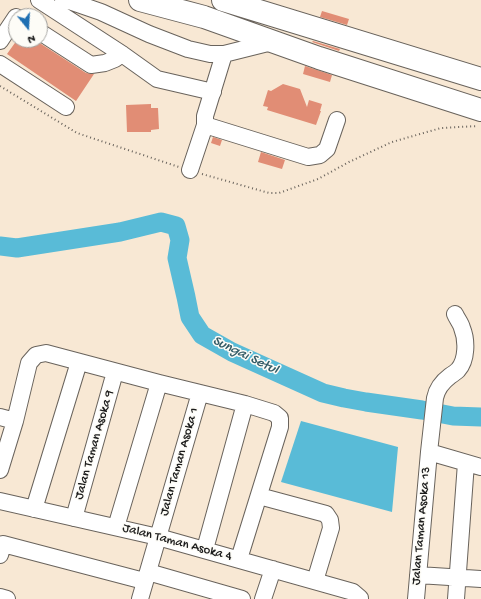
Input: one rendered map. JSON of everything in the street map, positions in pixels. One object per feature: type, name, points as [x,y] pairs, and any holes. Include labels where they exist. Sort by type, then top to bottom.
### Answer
[{"type":"highway","points":[[140,0],[204,17],[335,64],[481,110]]},
{"type":"highway","points":[[223,0],[481,79]]},
{"type":"street","points":[[39,0],[122,54],[157,79],[213,92]]},
{"type":"street","points":[[63,0],[101,12],[149,34],[210,54],[224,54],[272,42]]},
{"type":"street","points":[[0,41],[8,29]]},
{"type":"street","points":[[48,37],[91,65],[105,63],[122,54]]},
{"type":"street","points":[[190,170],[205,125],[205,116],[224,54]]},
{"type":"street","points":[[0,64],[66,107]]},
{"type":"street","points":[[205,125],[308,157],[320,155],[327,149],[337,120]]},
{"type":"street","name":"Jalan Taman Asoka 13","points":[[416,599],[436,391],[442,383],[458,370],[463,361],[465,337],[462,327],[455,314]]},
{"type":"street","points":[[0,470],[7,419],[29,363],[36,355],[46,353],[274,413],[280,418],[280,427],[238,559]]},
{"type":"street","points":[[34,509],[79,362]]},
{"type":"street","name":"Jalan Taman Asoka 9","points":[[74,518],[115,372]]},
{"type":"street","points":[[116,527],[159,383]]},
{"type":"street","name":"Jalan Taman Asoka 1","points":[[140,599],[200,393]]},
{"type":"street","points":[[205,549],[244,404]]},
{"type":"street","points":[[429,452],[473,465],[457,577],[456,599]]},
{"type":"street","points":[[259,496],[326,514],[330,520],[331,528],[315,581]]},
{"type":"street","name":"Jalan Taman Asoka 4","points":[[0,501],[205,549],[315,581],[356,595]]},
{"type":"street","points":[[0,556],[3,544],[242,599]]},
{"type":"street","points":[[263,599],[273,569]]},
{"type":"street","points":[[418,575],[481,579]]},
{"type":"street","points":[[0,597],[6,599]]},
{"type":"path","points":[[0,86],[77,133],[190,170],[269,193],[279,193],[318,179],[349,162],[392,142],[441,128],[481,126]]},
{"type":"water","points":[[301,421],[398,447],[392,512],[281,482]]},
{"type":"building","points":[[322,11],[349,19],[347,25],[320,17]]},
{"type":"building","points":[[313,41],[340,49],[339,51],[312,42]]},
{"type":"building","points":[[11,48],[47,48],[86,73],[94,74],[76,101],[7,54]]},
{"type":"building","points":[[305,66],[332,75],[330,82],[303,74]]},
{"type":"building","points":[[283,84],[300,89],[307,107],[309,100],[322,104],[316,125],[267,110],[268,107],[263,106],[268,90],[271,91]]},
{"type":"building","points":[[151,104],[151,108],[158,108],[159,129],[151,130],[151,132],[127,132],[126,105]]},
{"type":"building","points":[[213,137],[222,140],[220,146],[211,143]]},
{"type":"building","points":[[261,152],[285,160],[282,169],[258,162]]},
{"type":"waterway","name":"Sungai Setul","points":[[0,246],[17,248],[120,232],[161,222],[176,226],[180,240],[177,258],[190,317],[202,335],[232,352],[323,393],[366,402],[453,416],[481,417]]}]
